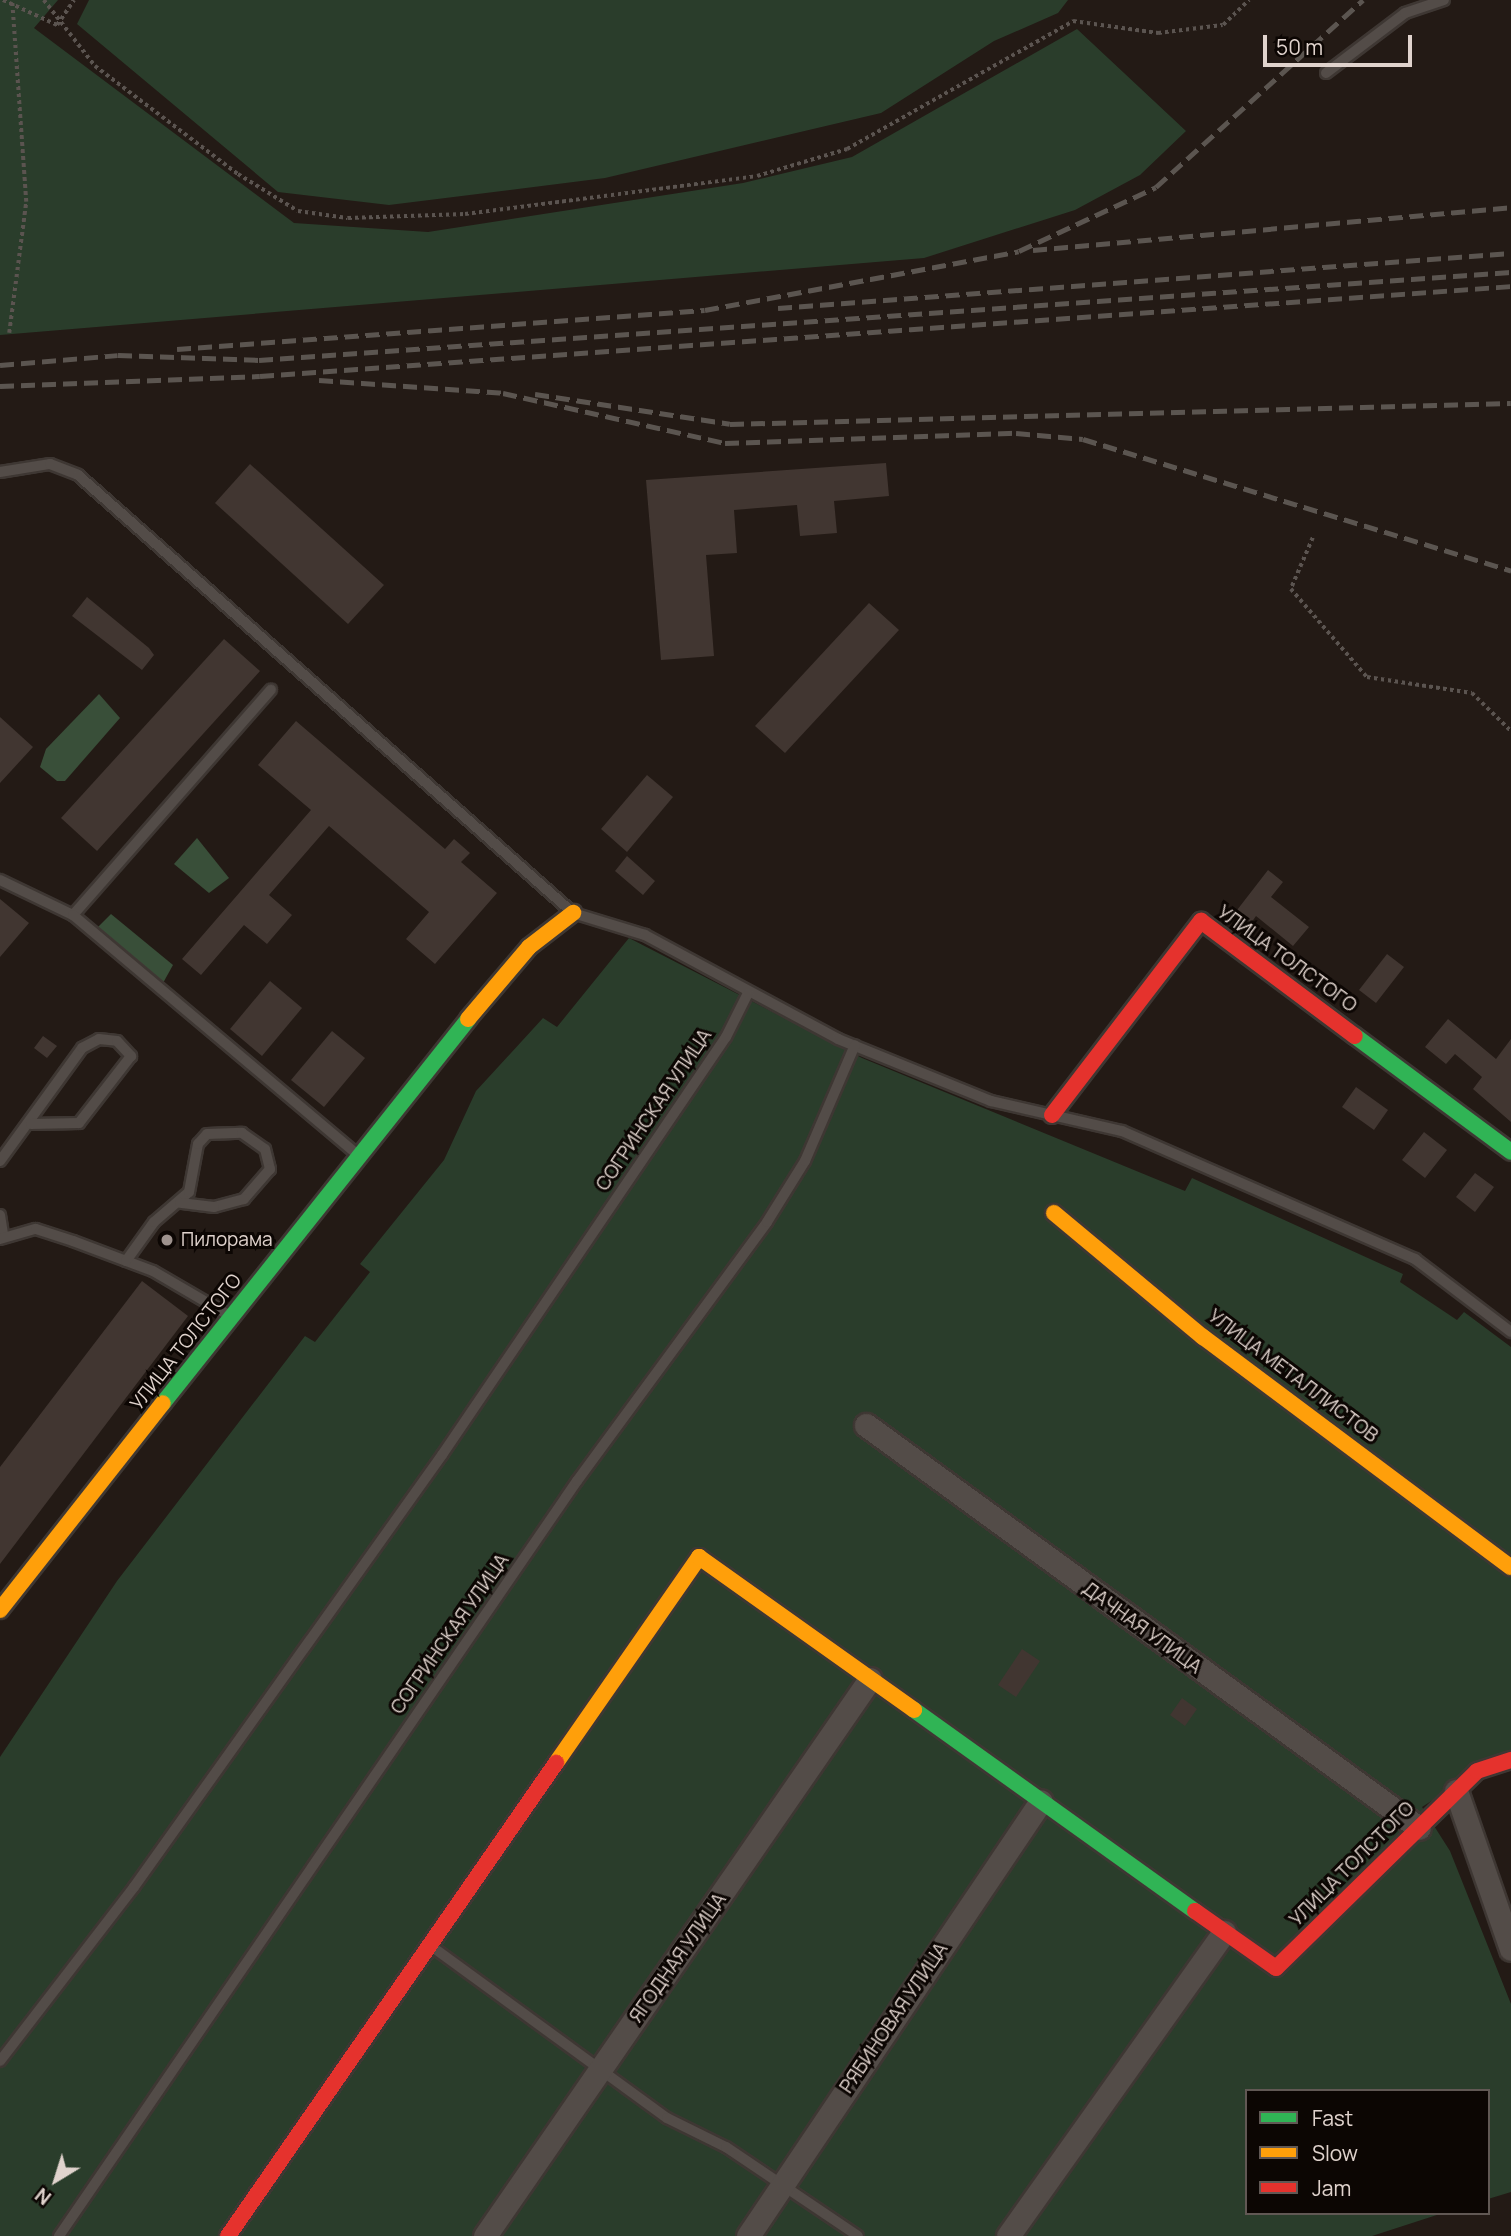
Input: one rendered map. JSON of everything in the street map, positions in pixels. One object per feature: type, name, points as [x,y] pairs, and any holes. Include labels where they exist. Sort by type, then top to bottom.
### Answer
[{"type":"street","name":"УЛИЦА ТОЛСТОГО","points":[[0,1611],[359,1156],[529,947],[573,913]]},
{"type":"street","name":"УЛИЦА ТОЛСТОГО","points":[[1052,1115],[1201,921],[1511,1152]]},
{"type":"street","name":"УЛИЦА МЕТАЛЛИСТОВ","points":[[1054,1213],[1203,1337],[1511,1567]]},
{"type":"street","name":"ДАЧНАЯ УЛИЦА","points":[[866,1425],[1419,1828]]},
{"type":"street","points":[[228,2236],[699,1557],[1224,1932],[1008,2236]]},
{"type":"street","name":"ЯГОДНАЯ УЛИЦА","points":[[485,2236],[870,1679]]},
{"type":"street","name":"УЛИЦА ТОЛСТОГО","points":[[1224,1932],[1276,1969],[1476,1771],[1511,1760]]},
{"type":"street","points":[[1456,1791],[1511,1949]]},
{"type":"street","name":"РЯБИНОВАЯ УЛИЦА","points":[[748,2236],[1041,1801]]},
{"type":"lane","points":[[1326,73],[1405,13],[1444,0]]},
{"type":"lane","points":[[0,472],[50,464],[78,475],[573,913],[645,935],[747,995],[855,1045],[991,1101],[1122,1131],[1415,1259],[1511,1332]]},
{"type":"lane","points":[[73,915],[271,690]]},
{"type":"lane","points":[[0,880],[73,915],[359,1156]]},
{"type":"lane","name":"СОГРИНСКАЯ УЛИЦА","points":[[0,2061],[134,1887],[442,1455],[726,1037],[747,995]]},
{"type":"lane","points":[[0,1161],[31,1124],[82,1048],[108,1040],[131,1056],[79,1123],[31,1124]]},
{"type":"lane","name":"СОГРИНСКАЯ УЛИЦА","points":[[60,2236],[577,1481],[767,1222],[805,1161],[855,1045]]},
{"type":"lane","points":[[126,1261],[154,1222],[180,1203],[207,1134],[242,1133],[265,1149],[270,1169],[244,1199],[214,1206],[180,1203]]},
{"type":"lane","points":[[0,1214],[1,1237],[36,1229],[126,1261],[232,1317]]},
{"type":"lane","points":[[428,1945],[598,2071],[782,2185],[858,2236]]},
{"type":"path","points":[[3,0],[57,25]]},
{"type":"path","points":[[44,0],[57,25],[95,66],[266,194],[298,211],[348,218],[465,214],[757,176],[847,149],[1073,21],[1171,32],[1223,25],[1249,0]]},
{"type":"path","points":[[57,25],[74,0]]},
{"type":"path","points":[[9,333],[26,202],[12,2]]},
{"type":"path","points":[[1313,538],[1291,589],[1367,677],[1472,693],[1511,731]]},
{"type":"green space","points":[[0,0],[58,0],[34,28],[294,223],[428,232],[743,183],[852,157],[1077,29],[1186,131],[1140,175],[1075,210],[924,258],[0,335]]},
{"type":"green space","points":[[89,0],[1068,0],[1058,13],[994,41],[881,113],[605,178],[389,205],[278,192],[77,24]]},
{"type":"green space","points":[[99,694],[120,718],[65,781],[57,781],[40,767],[46,749]]},
{"type":"green space","points":[[197,838],[229,878],[209,893],[174,864]]},
{"type":"green space","points":[[111,914],[173,965],[163,983],[98,927]]},
{"type":"green space","points":[[629,938],[862,1058],[1185,1191],[1192,1178],[1403,1274],[1400,1282],[1457,1320],[1464,1312],[1511,1347],[1511,1750],[1422,1807],[1450,1851],[1511,2004],[1511,2192],[1490,2198],[1490,2089],[1245,2089],[1245,2215],[1437,2215],[1372,2236],[0,2236],[0,1757],[117,1581],[305,1336],[315,1342],[370,1272],[360,1264],[444,1160],[476,1091],[543,1018],[557,1027]]},
{"type":"building","points":[[886,463],[889,496],[834,501],[837,533],[800,536],[797,505],[734,510],[737,553],[706,555],[714,656],[661,660],[646,480]]},
{"type":"building","points":[[250,464],[384,585],[348,624],[215,503]]},
{"type":"building","points":[[87,597],[149,648],[154,655],[142,670],[72,616]]},
{"type":"building","points":[[869,603],[899,630],[785,753],[755,726]]},
{"type":"building","points":[[224,639],[260,671],[97,851],[61,818]]},
{"type":"building","points":[[0,717],[33,747],[0,783]]},
{"type":"building","points":[[296,721],[445,849],[454,839],[470,853],[461,862],[497,893],[435,964],[406,939],[429,912],[329,826],[269,895],[292,915],[267,944],[244,925],[201,975],[182,959],[311,810],[258,765]]},
{"type":"building","points":[[647,775],[673,797],[627,852],[601,829]]},
{"type":"building","points":[[627,856],[655,881],[643,895],[615,871]]},
{"type":"building","points":[[1268,870],[1283,882],[1271,897],[1309,927],[1293,946],[1256,916],[1249,926],[1234,914]]},
{"type":"building","points":[[0,899],[29,923],[0,957]]},
{"type":"building","points":[[1387,954],[1404,967],[1376,1003],[1359,990]]},
{"type":"building","points":[[270,981],[302,1008],[262,1056],[230,1029]]},
{"type":"building","points":[[1448,1019],[1496,1059],[1511,1039],[1511,1122],[1473,1089],[1482,1077],[1455,1054],[1446,1064],[1425,1047]]},
{"type":"building","points":[[332,1031],[365,1058],[324,1107],[291,1080]]},
{"type":"building","points":[[43,1036],[57,1046],[47,1058],[34,1048]]},
{"type":"building","points":[[1356,1087],[1388,1110],[1374,1130],[1342,1107]]},
{"type":"building","points":[[1424,1132],[1447,1150],[1425,1178],[1402,1160]]},
{"type":"building","points":[[1475,1173],[1494,1187],[1475,1212],[1456,1197]]},
{"type":"building","points":[[142,1281],[188,1316],[0,1564],[0,1467]]},
{"type":"building","points":[[1022,1649],[1040,1661],[1016,1697],[998,1685]]},
{"type":"building","points":[[1182,1698],[1197,1709],[1185,1726],[1170,1715]]},
{"type":"railway","points":[[177,349],[705,310],[1019,251],[1156,187],[1363,0]]},
{"type":"railway","points":[[1033,250],[1511,207]]},
{"type":"railway","points":[[778,308],[1511,253]]},
{"type":"railway","points":[[0,365],[118,355],[259,360],[1511,272]]},
{"type":"railway","points":[[0,386],[260,376],[1511,286]]},
{"type":"railway","points":[[319,380],[503,393],[725,443],[1016,433],[1083,439],[1511,571]]},
{"type":"railway","points":[[535,394],[730,424],[1511,403]]},
{"type":"traffic: fast","points":[[163,1403],[468,1019]]},
{"type":"traffic: fast","points":[[1355,1036],[1511,1152]]},
{"type":"traffic: fast","points":[[914,1710],[1195,1911]]},
{"type":"traffic: slow","points":[[468,1019],[529,947],[573,913]]},
{"type":"traffic: slow","points":[[1054,1213],[1203,1337],[1511,1567]]},
{"type":"traffic: slow","points":[[0,1610],[163,1403]]},
{"type":"traffic: slow","points":[[556,1763],[699,1557],[914,1710]]},
{"type":"traffic: jam","points":[[1052,1115],[1201,921],[1355,1036]]},
{"type":"traffic: jam","points":[[1195,1911],[1276,1968],[1477,1771],[1511,1760]]},
{"type":"traffic: jam","points":[[228,2236],[556,1763]]},
{"type":"place","name":"Пилорама","points":[[167,1240]]}]
